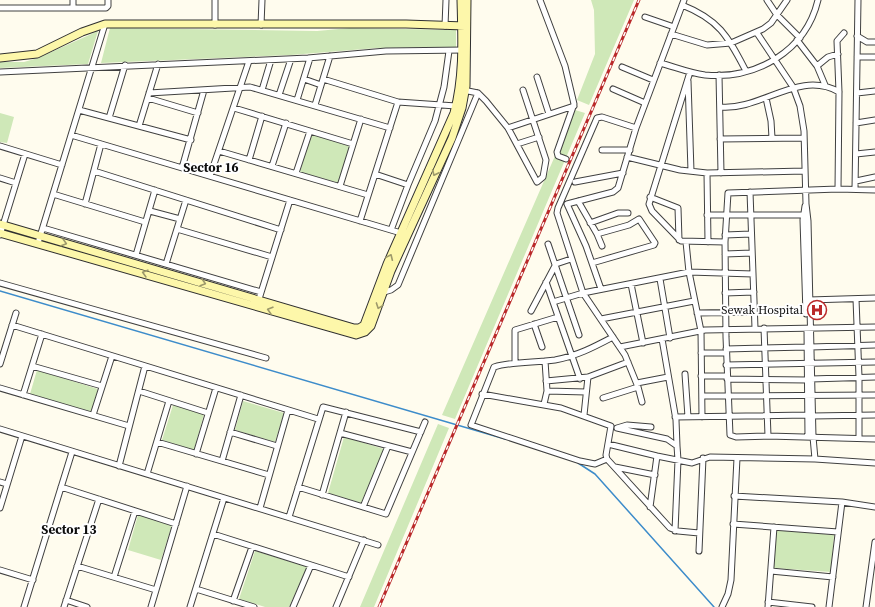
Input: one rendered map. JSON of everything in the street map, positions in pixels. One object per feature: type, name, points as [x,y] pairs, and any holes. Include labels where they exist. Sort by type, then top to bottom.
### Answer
[{"type":"street","points":[[73,0],[73,8]]},
{"type":"street","points":[[0,8],[106,8],[108,6],[108,0]]},
{"type":"street","points":[[215,0],[215,25]]},
{"type":"street","points":[[261,25],[262,0]]},
{"type":"street","points":[[445,26],[446,0]]},
{"type":"street","points":[[384,292],[391,290],[398,285],[448,153],[462,108],[464,26],[461,0]]},
{"type":"street","points":[[464,26],[467,0]]},
{"type":"street","points":[[540,0],[564,66],[574,106],[557,152],[558,156],[566,159]]},
{"type":"street","points":[[767,0],[777,15],[799,39],[816,66],[825,85]]},
{"type":"street","points":[[671,34],[707,44],[731,43],[757,32],[771,23],[787,0]]},
{"type":"street","points":[[660,63],[690,72],[719,75],[746,71],[774,59],[788,50],[799,39],[812,19],[818,0]]},
{"type":"street","points":[[855,189],[858,0]]},
{"type":"street","points":[[601,289],[583,238],[567,206],[569,203],[616,190],[620,185],[636,128],[683,3],[704,15],[721,30],[731,43],[746,71]]},
{"type":"street","points":[[645,17],[674,27]]},
{"type":"street","points":[[38,243],[105,24]]},
{"type":"street","points":[[0,58],[37,54],[82,32],[105,24],[464,26]]},
{"type":"street","points":[[757,32],[793,87],[800,106],[806,171],[810,437],[815,459]]},
{"type":"street","points":[[838,189],[839,92],[837,42],[844,33]]},
{"type":"street","points":[[858,36],[868,42],[875,42]]},
{"type":"street","points":[[391,230],[435,121],[444,88],[449,50]]},
{"type":"street","points":[[0,72],[92,66],[310,58],[386,51],[464,50]]},
{"type":"street","points":[[816,66],[828,57],[838,54]]},
{"type":"street","points":[[315,106],[330,56]]},
{"type":"street","points":[[857,57],[875,57]]},
{"type":"street","points":[[298,100],[310,58]]},
{"type":"street","points":[[279,95],[291,59]]},
{"type":"street","points":[[262,90],[271,60]]},
{"type":"street","points":[[210,176],[249,61]]},
{"type":"street","points":[[139,126],[158,64]]},
{"type":"street","points":[[109,118],[125,65]]},
{"type":"street","points":[[622,67],[653,80]]},
{"type":"street","points":[[690,72],[649,204],[652,211],[678,240],[686,242],[725,242]]},
{"type":"street","points":[[719,75],[721,173]]},
{"type":"street","points":[[537,77],[549,114]]},
{"type":"street","points":[[304,79],[322,82],[398,102],[422,105],[440,104],[456,106]]},
{"type":"street","points":[[688,80],[691,171]]},
{"type":"street","points":[[720,107],[738,106],[766,98],[793,87],[825,85],[839,92]]},
{"type":"street","points":[[148,96],[250,87],[390,128]]},
{"type":"street","points":[[613,89],[645,103]]},
{"type":"street","points":[[182,168],[204,90]]},
{"type":"street","points":[[463,90],[478,93],[508,128],[537,182],[543,177],[546,165],[545,156],[523,90]]},
{"type":"street","points":[[364,330],[401,233],[463,90]]},
{"type":"street","points":[[857,93],[875,91]]},
{"type":"street","points":[[25,154],[0,234],[38,243],[356,335],[371,326],[395,264],[478,93]]},
{"type":"street","points":[[148,96],[198,113]]},
{"type":"street","points":[[766,98],[771,121],[772,138]]},
{"type":"street","points":[[360,221],[398,102]]},
{"type":"street","points":[[508,128],[574,106]]},
{"type":"street","points":[[234,108],[353,144]]},
{"type":"street","points":[[79,110],[191,140]]},
{"type":"street","points":[[249,160],[262,116]]},
{"type":"street","points":[[636,128],[599,117],[596,120],[575,163],[557,213],[583,293],[620,347],[628,362],[642,402]]},
{"type":"street","points":[[340,186],[361,119]]},
{"type":"street","points":[[856,123],[875,120]]},
{"type":"street","points":[[272,166],[286,123]]},
{"type":"street","points":[[296,174],[310,131]]},
{"type":"street","points":[[71,135],[401,233]]},
{"type":"street","points":[[516,144],[539,137]]},
{"type":"street","points":[[720,139],[804,138]]},
{"type":"street","points":[[85,204],[101,144]]},
{"type":"street","points":[[0,146],[62,165]]},
{"type":"street","points":[[602,150],[630,150]]},
{"type":"street","points":[[219,151],[368,195]]},
{"type":"street","points":[[856,154],[875,152]]},
{"type":"street","points":[[627,157],[707,173],[806,171]]},
{"type":"street","points":[[94,171],[281,230]]},
{"type":"street","points":[[575,182],[623,173]]},
{"type":"street","points":[[707,173],[708,242]]},
{"type":"street","points":[[375,174],[408,185]]},
{"type":"street","points":[[856,181],[875,177]]},
{"type":"street","points":[[0,178],[16,183]]},
{"type":"street","points":[[875,190],[838,189],[728,193],[725,235],[726,365],[730,435],[733,437],[768,436],[875,439]]},
{"type":"street","points":[[136,255],[155,190]]},
{"type":"street","points":[[750,192],[755,328]]},
{"type":"street","points":[[53,194],[145,222]]},
{"type":"street","points":[[650,197],[678,208],[680,218],[678,240]]},
{"type":"street","points":[[166,264],[186,200]]},
{"type":"street","points":[[260,296],[290,200]]},
{"type":"street","points":[[578,201],[597,234],[602,246]]},
{"type":"street","points":[[150,211],[180,219]]},
{"type":"street","points":[[590,223],[618,213],[628,213]]},
{"type":"street","points":[[0,214],[6,216]]},
{"type":"street","points":[[707,215],[806,215]]},
{"type":"street","points":[[592,263],[654,245],[655,243],[647,233],[640,219],[629,225],[597,234]]},
{"type":"street","points":[[2,225],[260,296]]},
{"type":"street","points":[[43,228],[166,264],[354,328],[364,330]]},
{"type":"street","points":[[177,229],[272,257]]},
{"type":"street","points":[[725,235],[751,234]]},
{"type":"street","points":[[686,242],[689,272],[701,331],[702,417]]},
{"type":"street","points":[[548,244],[579,335]]},
{"type":"street","points":[[725,254],[752,253]]},
{"type":"street","points":[[531,311],[556,264],[571,259]]},
{"type":"street","points":[[553,302],[601,289],[660,279],[689,272],[753,274]]},
{"type":"street","points":[[660,279],[670,338]]},
{"type":"street","points":[[546,282],[580,379]]},
{"type":"street","points":[[0,283],[266,358]]},
{"type":"street","points":[[631,284],[643,343]]},
{"type":"street","points":[[807,290],[810,300],[808,328]]},
{"type":"street","points":[[725,293],[754,292]]},
{"type":"street","points":[[810,300],[875,298]]},
{"type":"street","points":[[856,299],[859,362],[859,438]]},
{"type":"street","points":[[601,319],[694,301]]},
{"type":"street","points":[[697,313],[754,312]]},
{"type":"street","points":[[0,364],[16,313]]},
{"type":"street","points":[[515,363],[515,330],[558,317]]},
{"type":"street","points":[[534,324],[542,347]]},
{"type":"street","points":[[12,325],[318,419]]},
{"type":"street","points":[[620,347],[701,331],[755,328],[875,327]]},
{"type":"street","points":[[764,328],[768,436]]},
{"type":"street","points":[[23,395],[42,334]]},
{"type":"street","points":[[607,459],[591,464],[472,426],[482,394],[494,366],[545,361],[573,356],[613,337]]},
{"type":"street","points":[[662,339],[676,417],[678,460],[675,531]]},
{"type":"street","points":[[701,353],[765,348],[875,345]]},
{"type":"street","points":[[93,415],[112,356]]},
{"type":"street","points":[[544,404],[547,391],[545,361]]},
{"type":"street","points":[[546,382],[580,379],[628,362]]},
{"type":"street","points":[[726,365],[875,362]]},
{"type":"street","points":[[32,366],[102,386]]},
{"type":"street","points":[[119,466],[146,366]]},
{"type":"street","points":[[685,374],[688,417]]},
{"type":"street","points":[[701,376],[766,379],[875,377]]},
{"type":"street","points":[[584,415],[588,377]]},
{"type":"street","points":[[603,398],[637,385],[668,377]]},
{"type":"street","points":[[0,388],[129,426]]},
{"type":"street","points":[[196,454],[216,388]]},
{"type":"street","points":[[139,391],[208,413]]},
{"type":"street","points":[[547,391],[586,392]]},
{"type":"street","points":[[482,394],[544,404],[584,415],[595,421],[611,426],[607,459],[670,528],[675,531],[699,533]]},
{"type":"street","points":[[702,396],[875,395]]},
{"type":"street","points":[[222,461],[241,396]]},
{"type":"street","points":[[148,474],[169,401]]},
{"type":"street","points":[[289,517],[318,419],[323,407],[421,432]]},
{"type":"street","points":[[260,508],[288,410]]},
{"type":"street","points":[[322,495],[346,412]]},
{"type":"street","points":[[676,417],[875,415]]},
{"type":"street","points":[[298,487],[384,514],[387,513],[425,422]]},
{"type":"street","points":[[651,427],[627,425],[617,428],[667,440],[677,446]]},
{"type":"street","points":[[0,429],[378,544]]},
{"type":"street","points":[[230,432],[278,446]]},
{"type":"street","points":[[340,433],[412,452]]},
{"type":"street","points":[[0,508],[22,436]]},
{"type":"street","points":[[157,442],[269,475]]},
{"type":"street","points":[[608,444],[657,456],[696,463],[703,458],[710,457],[815,459],[875,463]]},
{"type":"street","points":[[363,507],[388,446]]},
{"type":"street","points":[[24,607],[72,452]]},
{"type":"street","points":[[650,507],[657,456]]},
{"type":"street","points":[[698,551],[703,458]]},
{"type":"street","points":[[722,607],[728,594],[731,580],[737,458]]},
{"type":"street","points":[[615,467],[654,475]]},
{"type":"street","points":[[0,482],[7,484]]},
{"type":"street","points":[[150,607],[187,486]]},
{"type":"street","points":[[61,487],[176,524]]},
{"type":"street","points":[[734,496],[842,502],[875,507]]},
{"type":"street","points":[[190,607],[224,498]]},
{"type":"street","points":[[64,607],[99,499]]},
{"type":"street","points":[[829,607],[842,502]]},
{"type":"street","points":[[114,578],[135,511]]},
{"type":"street","points":[[733,524],[838,532]]},
{"type":"street","points":[[774,527],[768,604],[812,607]]},
{"type":"street","points":[[212,534],[349,577]]},
{"type":"street","points":[[336,607],[364,540]]},
{"type":"street","points":[[866,607],[875,542]]},
{"type":"street","points":[[233,601],[252,546]]},
{"type":"street","points":[[77,566],[156,590]]},
{"type":"street","points":[[293,607],[311,566]]},
{"type":"street","points":[[0,570],[32,580]]},
{"type":"street","points":[[770,571],[832,577]]},
{"type":"street","points":[[196,589],[254,607]]},
{"type":"street","points":[[66,600],[87,607]]},
{"type":"green space","points":[[591,0],[634,0],[589,105],[577,100],[595,54],[594,10]]},
{"type":"green space","points":[[110,28],[317,31],[350,28],[456,30],[456,47],[377,48],[291,55],[101,63]]},
{"type":"green space","points":[[98,31],[88,64],[0,68],[0,62],[24,62],[38,58]]},
{"type":"green space","points":[[575,110],[585,113],[455,419],[442,415]]},
{"type":"green space","points":[[0,113],[14,117],[7,143],[0,142]]},
{"type":"green space","points":[[311,134],[350,145],[339,183],[300,172]]},
{"type":"green space","points":[[37,370],[98,389],[91,412],[30,394]]},
{"type":"green space","points":[[243,401],[284,413],[275,442],[235,430]]},
{"type":"green space","points":[[173,405],[204,414],[194,450],[162,440]]},
{"type":"green space","points":[[438,424],[449,428],[374,607],[360,607]]},
{"type":"green space","points":[[344,437],[384,449],[361,503],[328,493]]},
{"type":"green space","points":[[138,515],[172,525],[161,560],[128,550]]},
{"type":"green space","points":[[776,530],[834,535],[831,572],[773,568]]},
{"type":"green space","points":[[255,551],[307,567],[289,607],[265,607],[239,599]]},
{"type":"waterway","points":[[0,291],[505,439]]},
{"type":"waterway","points":[[578,463],[595,474],[714,607]]},
{"type":"tunnel","points":[[566,159],[573,162]]},
{"type":"railway","points":[[379,607],[639,0]]},
{"type":"place","name":"Sewak Hospital","points":[[817,310]]},
{"type":"district","name":"Sector 16","points":[[211,167]]},
{"type":"district","name":"Sector 13","points":[[69,529]]}]
